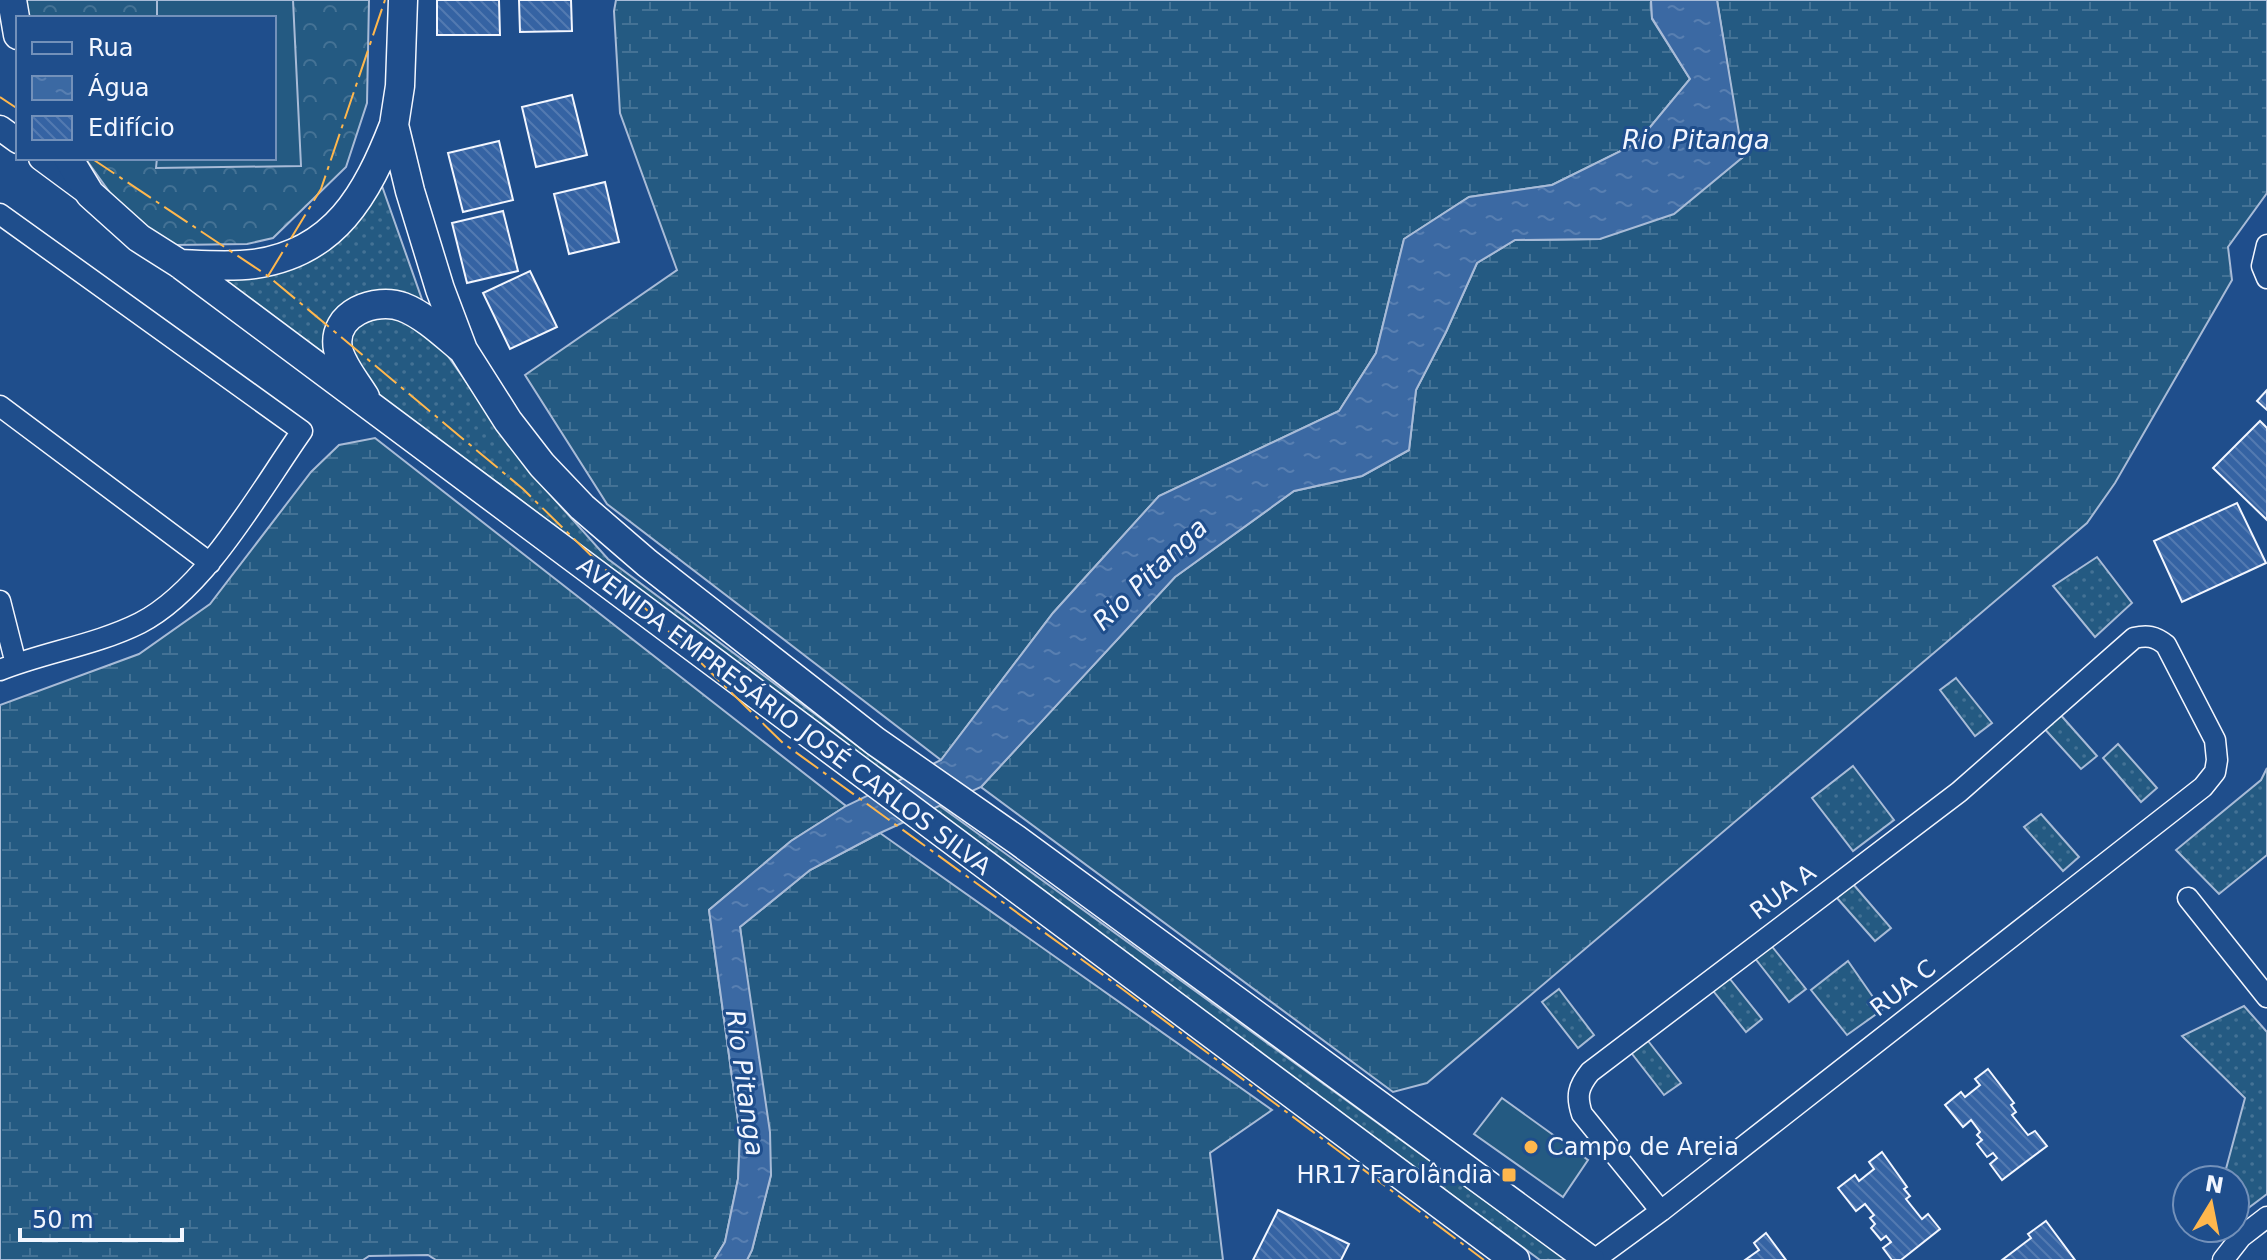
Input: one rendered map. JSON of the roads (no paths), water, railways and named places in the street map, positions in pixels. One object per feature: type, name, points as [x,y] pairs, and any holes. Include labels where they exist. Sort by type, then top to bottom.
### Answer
[{"type":"main road","points":[[12,0],[16,23]]},
{"type":"main road","name":"AVENIDA EMPRESÁRIO JOSÉ CARLOS SILVA","points":[[403,0],[400,86],[394,125],[410,191],[463,350],[508,421],[542,465],[582,507],[647,563],[875,741],[1017,840],[1592,1260]]},
{"type":"main road","points":[[180,264],[264,262],[301,249],[319,238],[352,209],[365,192],[394,125]]},
{"type":"main road","name":"AVENIDA EMPRESÁRIO JOSÉ CARLOS SILVA","points":[[69,160],[90,194],[139,238],[180,264],[1515,1260]]},
{"type":"main road","points":[[373,410],[337,347],[341,329],[349,316],[366,306],[387,303],[406,308],[463,350]]},
{"type":"street","points":[[44,160],[90,194]]},
{"type":"street","points":[[0,214],[302,431],[210,563],[172,603],[140,623],[8,667],[0,601]]},
{"type":"street","points":[[2267,245],[2262,266],[2267,278]]},
{"type":"street","points":[[0,406],[210,563]]},
{"type":"street","name":"RUA A","points":[[1661,1211],[1582,1114],[1578,1094],[1580,1085],[1590,1072],[1959,792],[2134,638],[2150,636],[2166,645],[2215,740]]},
{"type":"street","name":"RUA C","points":[[1592,1260],[1661,1211],[2203,787],[2215,772],[2215,740]]},
{"type":"street","points":[[2188,898],[2267,997]]},
{"type":"street","points":[[2223,1260],[2241,1237],[2267,1217]]},
{"type":"water","name":"Rio Pitanga","points":[[1651,0],[1717,0],[1743,157],[1674,214],[1600,239],[1515,240],[1477,263],[1416,390],[1409,450],[1362,476],[1294,491],[1175,577],[981,787],[880,833],[810,870],[740,927],[770,1132],[771,1175],[747,1260],[714,1260],[725,1242],[738,1179],[740,1135],[709,910],[791,841],[846,806],[941,760],[1053,613],[1159,496],[1339,411],[1376,353],[1404,239],[1469,197],[1552,185],[1637,143],[1690,79],[1652,18]]},
{"type":"place","name":"Campo de Areia","points":[[1531,1147]]},
{"type":"place","name":"HR17 Farolândia","points":[[1509,1175]]}]
